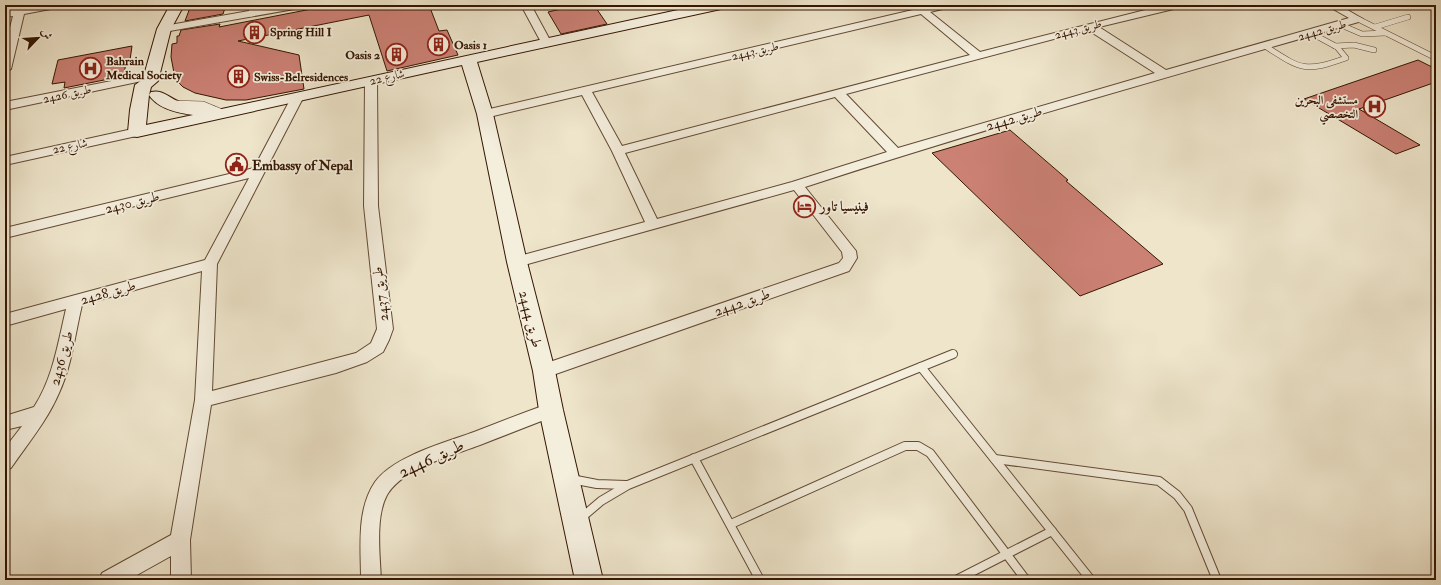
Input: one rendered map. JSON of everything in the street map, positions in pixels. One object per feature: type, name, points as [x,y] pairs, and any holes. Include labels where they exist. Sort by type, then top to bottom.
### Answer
[{"type":"street","points":[[5,14],[56,5]]},
{"type":"street","points":[[157,127],[157,51],[164,29],[177,5]]},
{"type":"street","points":[[164,29],[252,9],[300,5]]},
{"type":"street","points":[[526,5],[546,42]]},
{"type":"street","name":"شارع 22","points":[[5,161],[226,111],[297,98],[699,7],[722,5]]},
{"type":"street","name":"طريق 2443","points":[[485,114],[947,5]]},
{"type":"street","name":"طريق 2443","points":[[618,151],[839,94],[1090,26],[1178,5]]},
{"type":"street","name":"طريق 2442","points":[[1331,5],[1358,19]]},
{"type":"street","points":[[923,11],[978,56]]},
{"type":"street","points":[[5,69],[6,58],[19,12]]},
{"type":"street","name":"طريق 2442","points":[[517,262],[652,223],[797,184],[896,153],[1164,74],[1358,19]]},
{"type":"street","points":[[1090,26],[1164,74]]},
{"type":"street","name":"طريق 2444","points":[[468,59],[485,114],[517,262],[544,371],[551,410],[589,580]]},
{"type":"street","name":"طريق 2437","points":[[203,400],[336,366],[357,359],[375,350],[381,341],[385,329],[371,206],[371,81]]},
{"type":"street","points":[[136,132],[138,110],[143,85],[157,89],[197,111],[226,111]]},
{"type":"street","name":"طريق 2426","points":[[5,106],[157,89]]},
{"type":"street","points":[[586,91],[618,151],[652,223]]},
{"type":"street","points":[[839,94],[896,153]]},
{"type":"street","points":[[181,580],[180,540],[203,400],[210,264],[297,98]]},
{"type":"street","name":"طريق 2430","points":[[5,233],[260,171]]},
{"type":"street","name":"طريق 2442","points":[[544,371],[844,267],[850,258],[849,252],[797,184]]},
{"type":"street","name":"طريق 2428","points":[[5,320],[210,264]]},
{"type":"street","name":"طريق 2436","points":[[5,462],[40,412],[51,393],[61,363],[76,301]]},
{"type":"street","name":"طريق 2446","points":[[371,580],[373,505],[380,490],[396,472],[415,462],[551,410]]},
{"type":"street","points":[[5,423],[40,412]]},
{"type":"street","points":[[109,580],[180,540]]},
{"type":"lane","points":[[1375,27],[1408,17]]},
{"type":"lane","points":[[1358,19],[1436,58]]},
{"type":"lane","points":[[1341,25],[1362,34],[1385,33]]},
{"type":"lane","points":[[1265,46],[1297,64],[1310,68],[1346,58],[1345,54],[1335,46],[1311,33]]},
{"type":"lane","points":[[1335,46],[1354,44],[1374,50]]},
{"type":"lane","points":[[576,523],[601,501],[628,484],[953,354]]},
{"type":"lane","points":[[920,367],[1091,580]]},
{"type":"lane","points":[[731,524],[905,446],[918,446],[930,453],[1026,580]]},
{"type":"lane","points":[[694,458],[760,580]]},
{"type":"lane","points":[[994,459],[1159,481],[1177,494],[1188,509],[1217,580]]},
{"type":"lane","points":[[567,477],[597,484],[628,484]]},
{"type":"lane","points":[[956,580],[1052,531]]},
{"type":"building","points":[[191,5],[226,5],[223,14],[185,21]]},
{"type":"building","points":[[332,5],[429,5],[439,31],[447,30],[458,55],[387,71],[369,15],[238,41],[299,55],[304,89],[246,100],[226,100],[195,93],[183,87],[177,81],[171,57],[172,44],[177,43],[177,36],[179,36],[181,30],[220,24],[219,27]]},
{"type":"building","points":[[579,5],[594,5],[607,24],[561,34],[548,12]]},
{"type":"building","name":"Bahrain Medical Society","points":[[132,46],[130,60],[126,61],[124,76],[64,88],[65,82],[52,84],[58,60]]},
{"type":"building","points":[[1418,60],[1436,69],[1436,82],[1359,109],[1420,145],[1396,154],[1304,99]]},
{"type":"building","points":[[1010,130],[1068,180],[1066,181],[1163,264],[1080,296],[932,153]]},
{"type":"place","name":"Spring Hill I","points":[[255,32]]},
{"type":"place","name":"Oasis 1","points":[[438,45]]},
{"type":"place","name":"Oasis 2","points":[[396,55]]},
{"type":"place","name":"Bahrain Medical Society","points":[[90,68]]},
{"type":"place","name":"Swiss-Belresidences","points":[[239,77]]},
{"type":"place","name":"مستشفى البحرين التخصصي","points":[[1374,107]]},
{"type":"place","name":"Embassy of Nepal","points":[[237,165]]},
{"type":"place","name":"فينيسيا تاور","points":[[804,206]]}]
